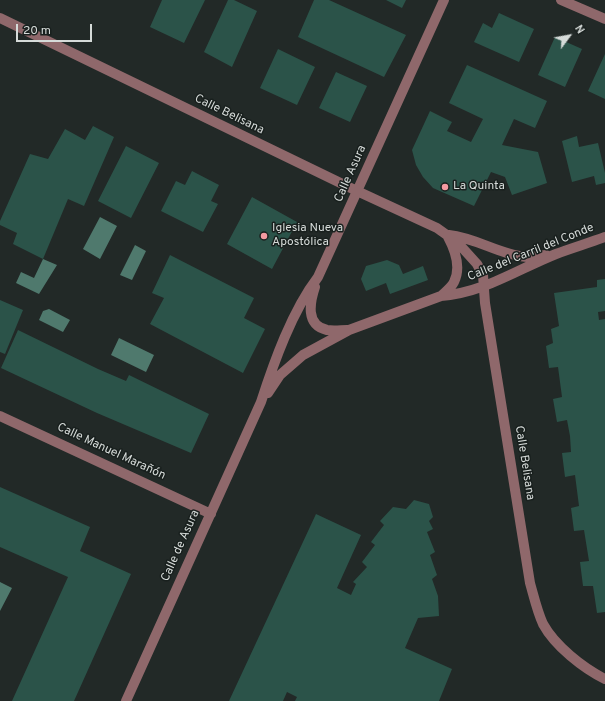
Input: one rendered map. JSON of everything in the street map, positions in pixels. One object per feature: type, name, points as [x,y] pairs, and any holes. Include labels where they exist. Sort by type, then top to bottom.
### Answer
[{"type":"street","name":"Calle Asura","points":[[261,402],[272,370],[297,310],[318,277],[444,0]]},
{"type":"street","points":[[561,0],[605,19]]},
{"type":"street","name":"Calle Belisana","points":[[0,18],[357,191],[437,228],[462,248],[477,264],[483,275],[485,287],[484,304],[530,583],[536,608],[544,625],[564,651],[605,679]]},
{"type":"street","name":"Calle Belisana","points":[[447,235],[481,242],[519,256],[528,257],[556,254]]},
{"type":"street","points":[[441,296],[454,282],[457,264],[452,243],[447,235]]},
{"type":"street","name":"Calle del Carril del Conde","points":[[261,402],[280,375],[289,366],[303,355],[349,330],[441,296],[457,295],[485,287],[556,254],[605,237]]},
{"type":"street","points":[[318,277],[310,302],[310,313],[314,321],[320,327],[327,330],[349,330]]},
{"type":"street","name":"Calle de Asura","points":[[126,701],[261,402]]},
{"type":"street","name":"Calle Manuel Marañón","points":[[0,416],[210,514]]},
{"type":"shaded area","points":[[100,217],[117,226],[100,259],[83,249]]},
{"type":"shaded area","points":[[135,245],[146,251],[132,280],[120,275]]},
{"type":"shaded area","points":[[43,259],[57,265],[39,294],[16,283],[21,272],[34,278]]},
{"type":"shaded area","points":[[49,309],[70,320],[63,332],[39,320],[43,311]]},
{"type":"shaded area","points":[[119,338],[154,355],[146,372],[111,355]]},
{"type":"shaded area","points":[[0,582],[12,588],[0,611]]},
{"type":"building","points":[[162,0],[205,0],[184,43],[150,27]]},
{"type":"building","points":[[228,0],[234,0],[257,11],[232,67],[204,52]]},
{"type":"building","points":[[314,0],[329,0],[406,35],[384,77],[298,37]]},
{"type":"building","points":[[386,0],[406,0],[402,8]]},
{"type":"building","points":[[499,13],[534,29],[519,62],[474,42],[483,23],[492,28]]},
{"type":"building","points":[[555,37],[582,49],[565,87],[538,75]]},
{"type":"building","points":[[278,49],[315,67],[297,105],[260,88]]},
{"type":"building","points":[[605,54],[605,99],[588,91]]},
{"type":"building","points":[[467,65],[547,101],[535,128],[514,119],[502,145],[538,152],[547,183],[512,195],[505,177],[491,172],[474,206],[433,188],[423,177],[416,165],[412,150],[430,111],[452,122],[447,131],[471,142],[483,119],[449,103]]},
{"type":"building","points":[[336,72],[367,86],[350,122],[319,108]]},
{"type":"building","points":[[93,126],[114,137],[84,206],[68,199],[43,259],[13,244],[17,233],[0,225],[0,221],[30,154],[48,159],[65,129],[85,140]]},
{"type":"building","points":[[577,136],[579,147],[598,143],[605,173],[605,183],[596,185],[594,176],[572,182],[562,141]]},
{"type":"building","points":[[126,146],[159,163],[131,218],[98,201]]},
{"type":"building","points":[[192,171],[219,185],[211,201],[218,204],[203,232],[161,211],[176,181],[185,185]]},
{"type":"building","points":[[252,197],[297,222],[272,269],[227,244]]},
{"type":"building","points":[[170,255],[254,298],[244,318],[265,329],[243,373],[150,324],[164,298],[152,293]]},
{"type":"building","points":[[387,260],[399,265],[403,274],[423,266],[428,280],[390,294],[386,283],[366,291],[361,279],[366,266]]},
{"type":"building","points":[[605,279],[605,311],[598,312],[599,320],[605,319],[605,612],[597,613],[593,586],[583,586],[580,562],[589,561],[584,530],[574,531],[571,508],[579,506],[575,475],[565,477],[562,453],[571,452],[570,436],[567,420],[557,422],[553,399],[562,397],[558,367],[549,368],[546,346],[553,343],[551,329],[559,326],[554,293],[597,287],[597,280]]},
{"type":"building","points":[[0,300],[23,310],[5,354],[0,352]]},
{"type":"building","points":[[18,330],[126,381],[129,375],[209,414],[191,453],[97,413],[1,368]]},
{"type":"building","points":[[0,487],[90,527],[80,551],[131,574],[74,701],[12,701],[68,577],[0,547]]},
{"type":"building","points":[[414,500],[429,504],[433,517],[429,521],[433,529],[427,532],[435,552],[430,555],[437,575],[432,579],[438,596],[439,616],[418,618],[405,648],[452,669],[439,701],[295,701],[297,697],[287,692],[283,701],[229,701],[316,514],[361,535],[337,588],[351,595],[356,584],[353,582],[367,567],[362,562],[375,545],[371,542],[384,525],[380,521],[393,507],[406,509]]},
{"type":"place","name":"La Quinta","points":[[445,187]]},
{"type":"place","name":"Iglesia Nueva Apostólica","points":[[264,236]]}]
